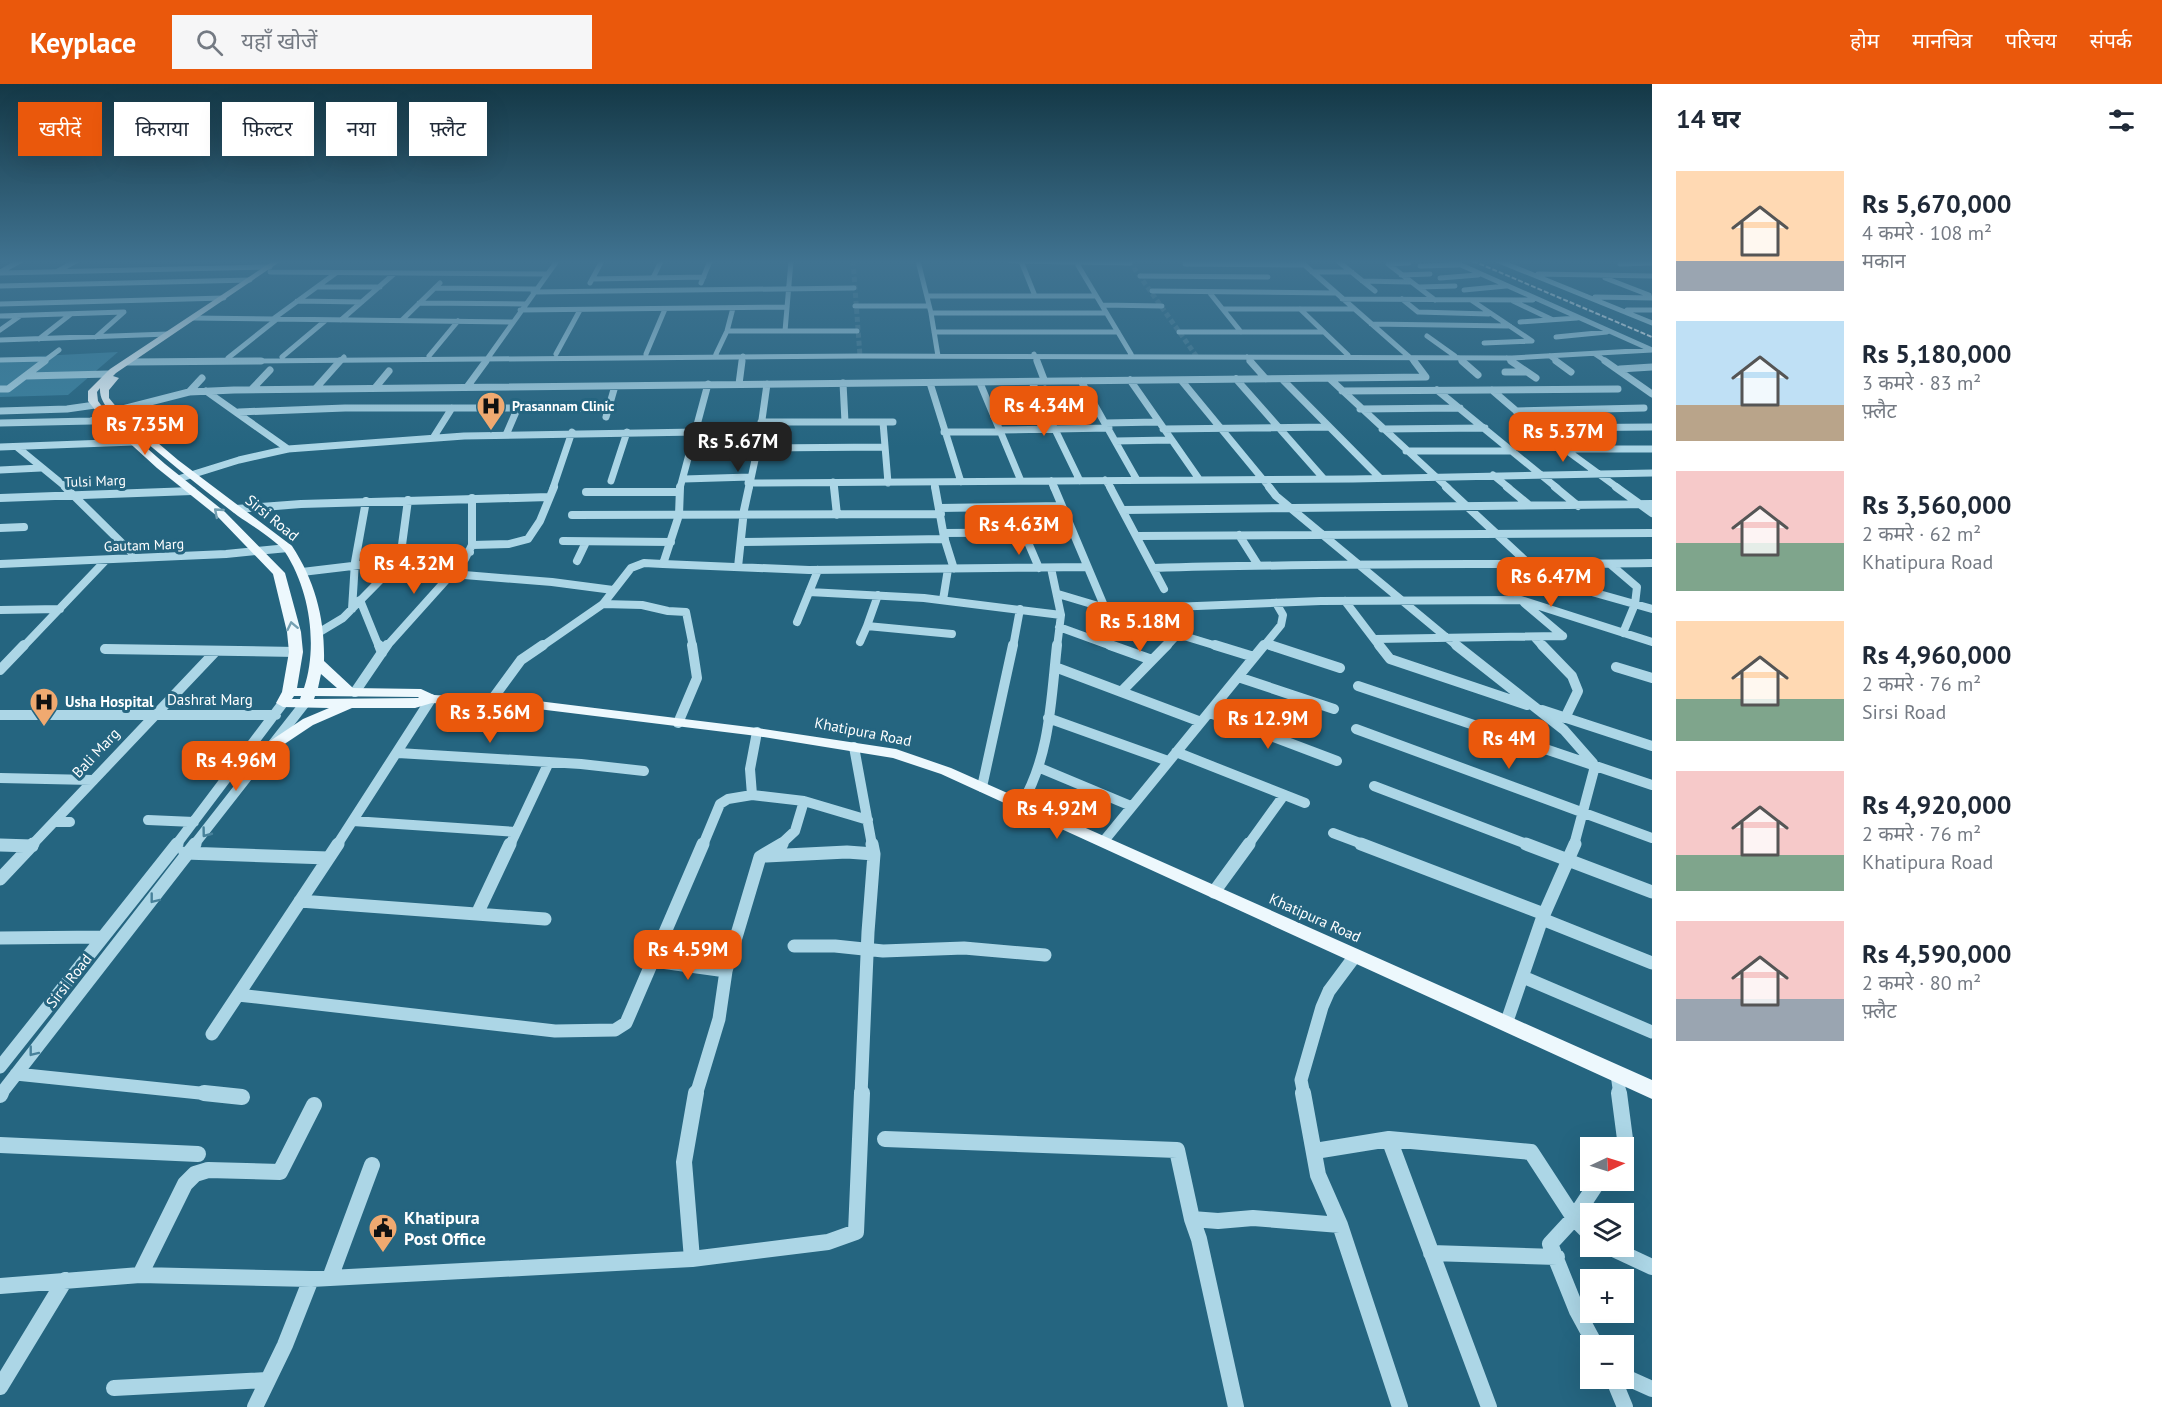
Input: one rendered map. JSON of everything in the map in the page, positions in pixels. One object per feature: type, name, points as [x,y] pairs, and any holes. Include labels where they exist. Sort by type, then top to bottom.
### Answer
[{"type":"main road","points":[[108,414],[104,389],[168,334],[188,323]]},
{"type":"main road","points":[[95,405],[92,391],[110,374],[190,323]]},
{"type":"main road","name":"Sirsi Road","points":[[95,405],[284,546],[302,572],[318,633],[316,661],[308,697]]},
{"type":"main road","name":"Sirsi Road","points":[[108,414],[134,442],[258,549],[279,573],[294,632],[296,652],[283,703]]},
{"type":"main road","points":[[269,748],[352,696],[316,661]]},
{"type":"main road","name":"Khatipura Road","points":[[283,703],[308,697],[352,696],[415,704],[431,699],[491,701],[757,732],[896,754],[946,771],[1652,1090]]},
{"type":"street","points":[[39,339],[60,323]]},
{"type":"street","points":[[96,337],[112,323]]},
{"type":"street","points":[[228,358],[270,323]]},
{"type":"street","points":[[282,357],[323,323]]},
{"type":"street","points":[[429,356],[457,323]]},
{"type":"street","points":[[467,387],[511,323]]},
{"type":"street","points":[[556,354],[573,323]]},
{"type":"street","points":[[646,354],[659,323]]},
{"type":"street","points":[[716,354],[729,323]]},
{"type":"street","points":[[785,331],[786,323]]},
{"type":"street","points":[[932,323],[938,355]]},
{"type":"street","points":[[1023,323],[1027,332]]},
{"type":"street","points":[[1112,323],[1131,354]]},
{"type":"street","points":[[1234,323],[1241,332]]},
{"type":"street","points":[[1314,323],[1348,355]]},
{"type":"street","points":[[1484,343],[1532,342],[1505,323]]},
{"type":"street","points":[[1590,323],[1651,349]]},
{"type":"street","points":[[1371,324],[1510,326]]},
{"type":"street","points":[[0,423],[91,421],[108,414],[189,392],[252,389],[1426,377],[1410,357],[1371,324]]},
{"type":"street","points":[[727,331],[857,331]]},
{"type":"street","points":[[934,332],[1118,332]]},
{"type":"street","points":[[1179,332],[1324,332]]},
{"type":"street","points":[[1556,337],[1611,332]]},
{"type":"street","points":[[0,340],[168,334]]},
{"type":"street","points":[[1427,336],[1478,375]]},
{"type":"street","points":[[1474,336],[1536,378]]},
{"type":"street","points":[[135,360],[556,354],[1505,357],[1595,354],[1651,349]]},
{"type":"street","points":[[1505,357],[1651,349]]},
{"type":"street","points":[[0,394],[59,350]]},
{"type":"street","points":[[1595,354],[1648,388],[1652,394]]},
{"type":"street","points":[[135,360],[429,356],[938,355]]},
{"type":"street","points":[[1034,355],[1410,357]]},
{"type":"street","points":[[1034,355],[1044,382]]},
{"type":"street","points":[[739,384],[743,356]]},
{"type":"street","points":[[1550,356],[1571,372]]},
{"type":"street","points":[[1247,357],[1266,379]]},
{"type":"street","points":[[316,388],[343,358]]},
{"type":"street","points":[[0,360],[47,359]]},
{"type":"street","points":[[1620,369],[1652,367]]},
{"type":"street","points":[[252,389],[270,370]]},
{"type":"street","points":[[375,388],[388,371]]},
{"type":"street","points":[[1505,372],[1526,372]]},
{"type":"street","points":[[26,376],[110,374]]},
{"type":"street","points":[[189,392],[202,378]]},
{"type":"street","points":[[1419,378],[1513,450],[1578,506]]},
{"type":"street","points":[[1236,379],[1324,479]]},
{"type":"street","points":[[1282,379],[1380,478]]},
{"type":"street","points":[[1330,379],[1467,505],[1494,534],[1529,564],[1567,585],[1652,609]]},
{"type":"street","points":[[1181,380],[1262,479],[1289,507],[1399,600],[1564,730],[1593,766],[1588,797],[1575,844],[1543,916],[1506,1024]]},
{"type":"street","points":[[1081,381],[1137,480]]},
{"type":"street","points":[[1130,381],[1199,479]]},
{"type":"street","points":[[1032,382],[1080,481]]},
{"type":"street","points":[[843,383],[845,422]]},
{"type":"street","points":[[930,383],[961,482]]},
{"type":"street","points":[[980,383],[1021,481]]},
{"type":"street","points":[[663,564],[679,515],[679,492],[697,432],[708,384]]},
{"type":"street","points":[[738,567],[749,480],[758,448],[767,384]]},
{"type":"street","points":[[606,417],[615,386]]},
{"type":"street","points":[[452,394],[457,387]]},
{"type":"street","points":[[1342,391],[1618,389]]},
{"type":"street","points":[[1492,390],[1536,428],[1652,513]]},
{"type":"street","points":[[205,391],[239,412],[288,449]]},
{"type":"street","points":[[442,408],[447,401]]},
{"type":"street","points":[[0,411],[68,409],[95,405]]},
{"type":"street","points":[[506,435],[518,407]]},
{"type":"street","points":[[433,438],[452,408]]},
{"type":"street","points":[[239,412],[306,409],[609,408]]},
{"type":"street","points":[[1360,409],[1460,408]]},
{"type":"street","points":[[1516,411],[1644,408]]},
{"type":"street","points":[[883,422],[888,483]]},
{"type":"street","points":[[761,423],[893,422]]},
{"type":"street","points":[[945,432],[1054,429],[1158,422]]},
{"type":"street","points":[[1163,429],[1329,427]]},
{"type":"street","points":[[1536,428],[1652,427]]},
{"type":"street","points":[[1382,429],[1485,429]]},
{"type":"street","points":[[178,479],[239,460],[288,449],[433,438],[572,432],[697,432]]},
{"type":"street","points":[[302,572],[400,560],[529,539],[546,510],[572,432]]},
{"type":"street","points":[[611,481],[627,432]]},
{"type":"street","points":[[1115,441],[1171,440]]},
{"type":"street","points":[[0,447],[134,442]]},
{"type":"street","points":[[16,447],[75,495],[131,552]]},
{"type":"street","points":[[758,448],[885,447]]},
{"type":"street","points":[[1564,449],[1652,449]]},
{"type":"street","points":[[1406,451],[1513,450]]},
{"type":"street","points":[[0,470],[41,468]]},
{"type":"street","points":[[684,479],[888,483],[1652,473]]},
{"type":"street","points":[[1493,475],[1529,505]]},
{"type":"street","points":[[1105,480],[1164,589]]},
{"type":"street","points":[[1051,481],[1105,608]]},
{"type":"street","points":[[833,482],[837,514]]},
{"type":"street","points":[[934,482],[951,569],[943,600]]},
{"type":"street","name":"Tulsi Marg","points":[[4,498],[192,490]]},
{"type":"street","points":[[586,492],[679,492]]},
{"type":"street","points":[[236,509],[255,506],[366,501],[549,497]]},
{"type":"street","points":[[0,506],[4,498]]},
{"type":"street","points":[[352,696],[392,637],[452,574],[471,548],[472,498]]},
{"type":"street","points":[[318,633],[343,618],[400,560],[408,500]]},
{"type":"street","points":[[352,609],[354,566],[366,501]]},
{"type":"street","points":[[1123,510],[1652,504]]},
{"type":"street","points":[[572,515],[837,514],[1061,506]]},
{"type":"street","points":[[0,528],[24,527]]},
{"type":"street","points":[[1024,532],[1039,568]]},
{"type":"street","points":[[742,542],[1072,532]]},
{"type":"street","points":[[1137,536],[1652,533]]},
{"type":"street","points":[[1239,536],[1258,565]]},
{"type":"street","points":[[563,541],[671,542]]},
{"type":"street","points":[[578,561],[586,542]]},
{"type":"street","name":"Gautam Marg","points":[[0,564],[106,560],[284,546]]},
{"type":"street","name":"Gautam Marg","points":[[0,558],[258,549]]},
{"type":"street","points":[[0,670],[106,560]]},
{"type":"street","points":[[1154,568],[1258,565],[1652,563]]},
{"type":"street","points":[[491,701],[521,660],[603,604],[637,564],[818,570],[1087,567]]},
{"type":"street","points":[[1610,564],[1637,587],[1635,604],[1623,633]]},
{"type":"street","points":[[1021,805],[1040,768],[1055,667],[1061,615],[1051,568]]},
{"type":"street","points":[[797,622],[818,570]]},
{"type":"street","points":[[452,574],[552,582],[613,590]]},
{"type":"street","points":[[809,592],[943,600],[1061,615]]},
{"type":"street","points":[[1058,594],[1105,608],[1138,622],[1254,657]]},
{"type":"street","points":[[860,642],[878,596]]},
{"type":"street","points":[[360,600],[382,653]]},
{"type":"street","points":[[1375,639],[1563,636],[1521,600]]},
{"type":"street","points":[[1147,608],[1345,601],[1521,600],[1652,642]]},
{"type":"street","points":[[1345,601],[1390,659],[1652,746]]},
{"type":"street","points":[[1103,842],[1266,644],[1283,620],[1283,615],[1276,603]]},
{"type":"street","points":[[603,604],[642,605],[668,611],[686,612],[697,677],[678,723]]},
{"type":"street","points":[[0,610],[60,609]]},
{"type":"street","points":[[982,787],[999,717],[1020,609]]},
{"type":"street","points":[[867,626],[952,634]]},
{"type":"street","points":[[1059,627],[1152,660]]},
{"type":"street","points":[[1121,692],[1178,634]]},
{"type":"street","points":[[1534,637],[1572,676],[1578,691],[1565,718]]},
{"type":"street","points":[[1266,644],[1340,668]]},
{"type":"street","points":[[105,649],[296,652]]},
{"type":"street","name":"Bali Marg","points":[[0,879],[216,651]]},
{"type":"street","points":[[0,658],[12,658]]},
{"type":"street","points":[[1055,667],[1202,722]]},
{"type":"street","points":[[1616,667],[1652,678]]},
{"type":"street","points":[[1238,677],[1334,709]]},
{"type":"street","points":[[1358,686],[1652,785]]},
{"type":"street","name":"Sirsi Road","points":[[0,1095],[190,853],[308,697]]},
{"type":"street","points":[[212,1034],[398,753],[431,699]]},
{"type":"street","name":"Dashrat Marg","points":[[1,715],[153,715],[283,703]]},
{"type":"street","name":"Sirsi Road","points":[[0,1067],[195,822],[283,703]]},
{"type":"street","points":[[1210,712],[1337,761]]},
{"type":"street","points":[[1048,718],[1172,757],[1305,803]]},
{"type":"street","points":[[1356,729],[1652,838]]},
{"type":"street","points":[[752,795],[750,769],[757,732]]},
{"type":"street","points":[[0,1286],[140,1275],[311,1279],[692,1259],[828,1242],[856,1232],[874,854],[854,747]]},
{"type":"street","points":[[398,753],[549,762],[644,771]]},
{"type":"street","points":[[477,914],[549,762]]},
{"type":"street","points":[[1040,768],[1131,806]]},
{"type":"street","points":[[0,778],[92,780]]},
{"type":"street","points":[[1374,786],[1652,892]]},
{"type":"street","points":[[238,995],[555,1031],[615,1030],[626,1023],[720,804],[728,799],[752,795],[804,801],[868,820]]},
{"type":"street","points":[[1214,892],[1284,795]]},
{"type":"street","points":[[692,1259],[684,1162],[694,1100],[719,1019],[726,970],[760,857],[791,838],[800,826],[804,801]]},
{"type":"street","points":[[148,820],[195,822]]},
{"type":"street","points":[[353,821],[516,832]]},
{"type":"street","points":[[54,822],[70,822]]},
{"type":"street","points":[[1333,833],[1543,916],[1652,963]]},
{"type":"street","points":[[0,845],[32,846]]},
{"type":"street","points":[[171,852],[328,858]]},
{"type":"street","points":[[760,857],[801,854],[874,854]]},
{"type":"street","points":[[300,901],[544,919]]},
{"type":"street","points":[[0,938],[103,937]]},
{"type":"street","points":[[794,946],[835,946],[883,951],[974,949],[1045,955]]},
{"type":"street","points":[[1355,956],[1329,991],[1322,1007],[1301,1080],[1316,1151],[1318,1175],[1340,1225],[1400,1407]]},
{"type":"street","points":[[654,961],[726,970]]},
{"type":"street","points":[[1523,977],[1652,1032]]},
{"type":"street","points":[[16,1074],[242,1097]]},
{"type":"street","points":[[1617,1074],[1626,1137]]},
{"type":"street","points":[[140,1275],[185,1184],[195,1174],[208,1170],[280,1172],[314,1105]]},
{"type":"street","points":[[885,1138],[1177,1150],[1236,1407]]},
{"type":"street","points":[[1316,1151],[1389,1139],[1531,1152],[1580,1224]]},
{"type":"street","points":[[1389,1139],[1489,1407]]},
{"type":"street","points":[[0,1146],[60,1146],[198,1154]]},
{"type":"street","points":[[330,1278],[372,1166]]},
{"type":"street","points":[[1590,1335],[1577,1311],[1550,1244],[1574,1218],[1592,1191]]},
{"type":"street","points":[[1192,1218],[1218,1221],[1253,1218],[1340,1225]]},
{"type":"street","points":[[1431,1253],[1557,1257]]},
{"type":"street","points":[[1631,1257],[1652,1267]]},
{"type":"street","points":[[255,1407],[285,1346],[311,1279]]},
{"type":"street","points":[[0,1387],[65,1281]]},
{"type":"street","points":[[114,1388],[267,1380]]},
{"type":"street","points":[[1634,1381],[1652,1389]]},
{"type":"street","points":[[1618,1389],[1625,1407]]},
{"type":"shaded area","points":[[118,352],[68,395],[0,397],[0,358]]},
{"type":"tunnel","points":[[858,323],[860,356]]},
{"type":"tunnel","points":[[1173,323],[1197,357]]},
{"type":"railway","points":[[1618,323],[1652,337]]},
{"type":"place","name":"Prasannam Clinic","points":[[491,432]]},
{"type":"place","name":"Usha Hospital","points":[[44,728]]},
{"type":"place","name":"Khatipura Post Office","points":[[383,1254]]}]
